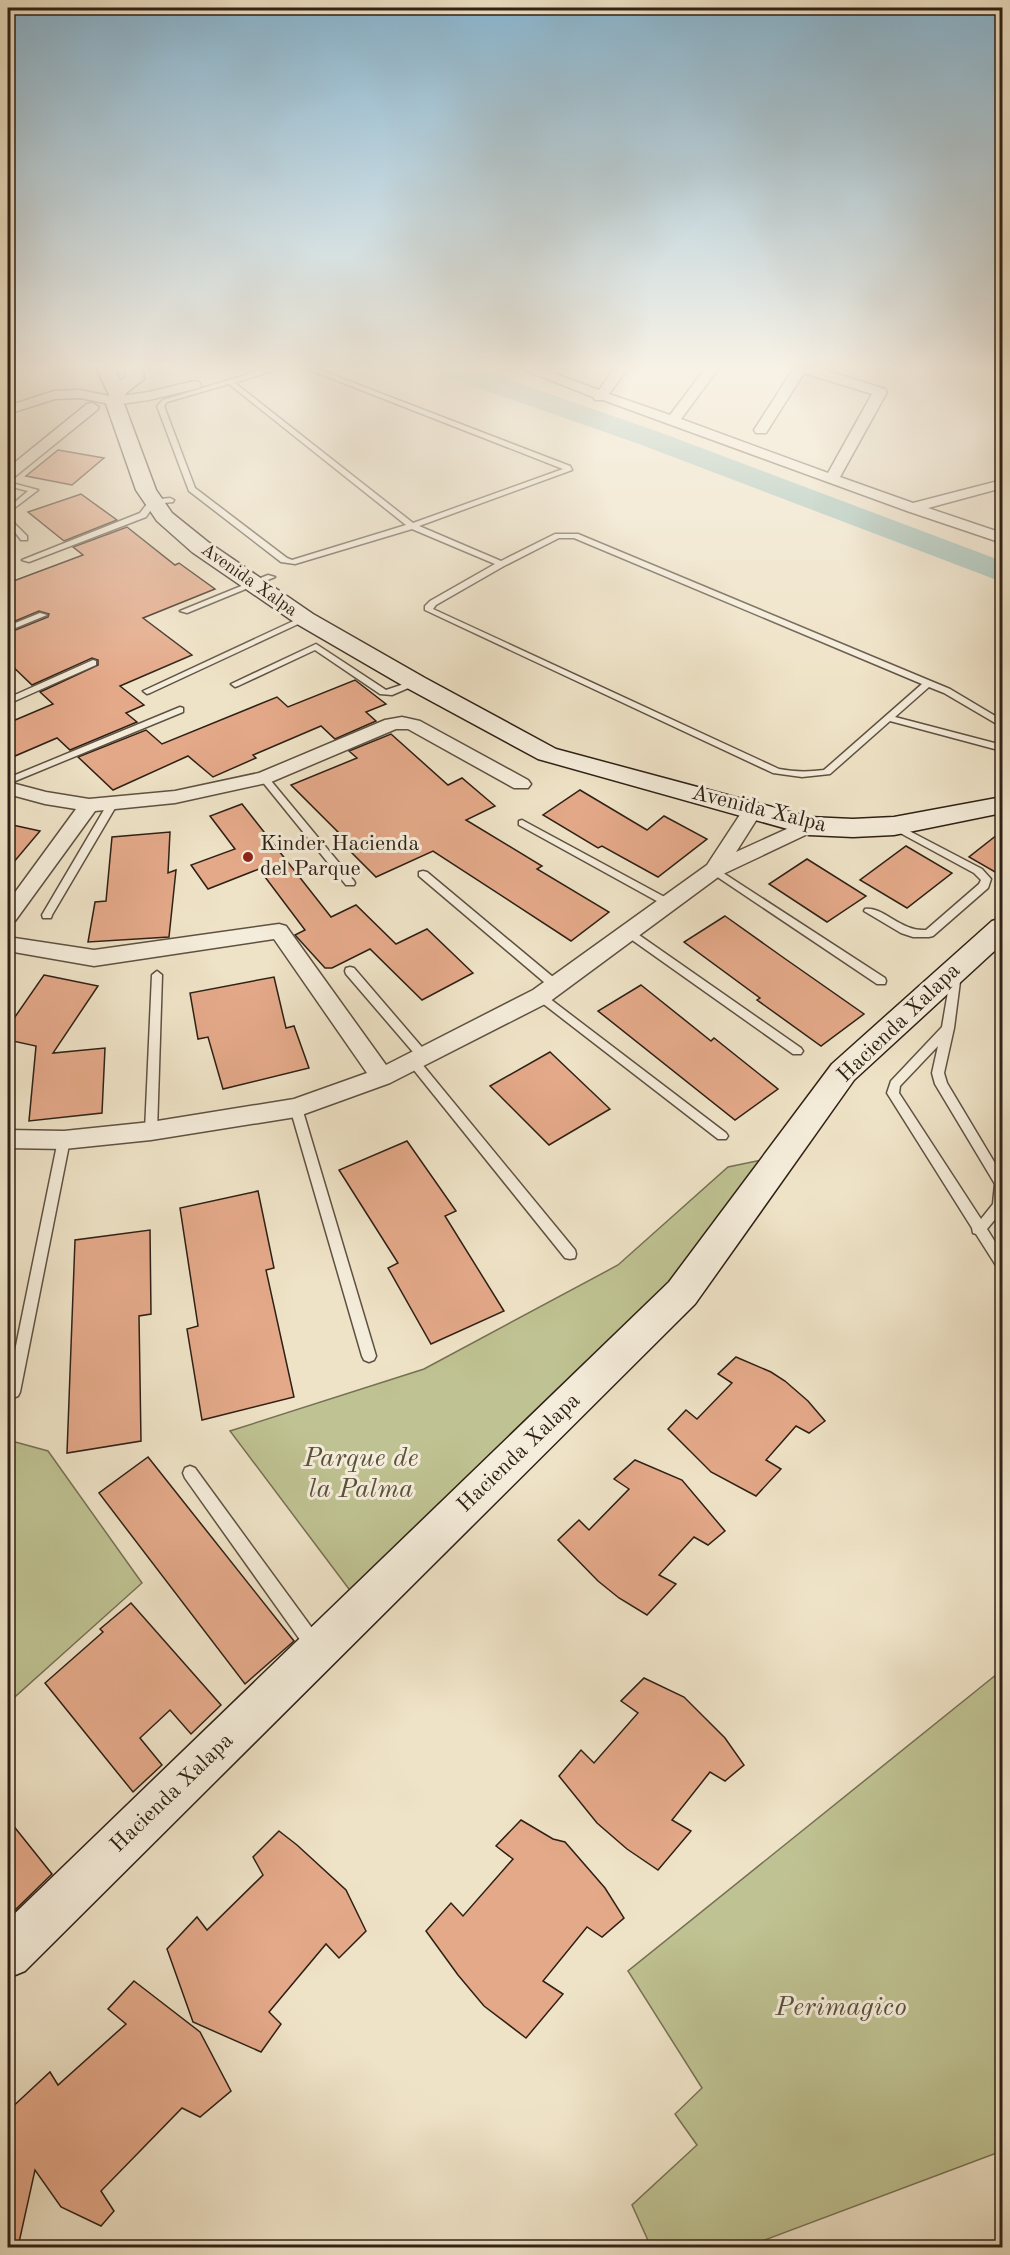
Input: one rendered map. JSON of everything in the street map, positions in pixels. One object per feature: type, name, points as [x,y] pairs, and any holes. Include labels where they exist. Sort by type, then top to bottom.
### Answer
[{"type":"main road","name":"Avenida Xalpa","points":[[140,470],[146,490],[161,501],[164,517],[200,547],[262,581],[313,615],[424,678],[547,754],[809,826],[854,828],[894,826],[1002,805]]},
{"type":"main road","name":"Hacienda Xalapa","points":[[8,1954],[682,1293],[843,1072],[1002,928]]},
{"type":"street","points":[[807,470],[1002,538]]},
{"type":"street","points":[[832,479],[837,470]]},
{"type":"street","points":[[912,508],[1002,484]]},
{"type":"street","points":[[8,788],[45,798],[89,805],[176,797],[264,778],[391,724],[402,722],[414,725],[521,784]]},
{"type":"street","points":[[8,915],[89,805]]},
{"type":"street","points":[[714,870],[752,811]]},
{"type":"street","points":[[8,1138],[64,1140],[151,1131],[296,1108],[382,1077],[548,990],[714,870],[809,826]]},
{"type":"street","points":[[8,944],[94,958],[279,932],[382,1077]]},
{"type":"lane","points":[[185,470],[192,489],[284,560],[292,562],[412,526],[567,470]]},
{"type":"lane","points":[[342,470],[412,526],[501,564]]},
{"type":"lane","points":[[8,484],[34,490],[8,511]]},
{"type":"lane","points":[[26,560],[143,514],[161,501]]},
{"type":"lane","points":[[8,519],[24,538]]},
{"type":"lane","points":[[928,683],[827,772],[815,775],[796,775],[758,765],[429,610],[429,606],[501,564],[558,536],[575,536],[928,683],[962,698],[1002,724]]},
{"type":"lane","points":[[184,611],[262,581]]},
{"type":"lane","points":[[8,629],[43,615]]},
{"type":"lane","points":[[147,691],[313,615]]},
{"type":"lane","points":[[235,684],[316,647],[383,692],[389,693],[424,678]]},
{"type":"lane","points":[[8,701],[93,663]]},
{"type":"lane","points":[[8,780],[180,710]]},
{"type":"lane","points":[[889,718],[1002,748]]},
{"type":"lane","points":[[264,778],[350,883]]},
{"type":"lane","points":[[47,915],[113,802]]},
{"type":"lane","points":[[522,823],[668,903]]},
{"type":"lane","points":[[869,911],[905,931],[920,935],[929,933],[984,886],[986,879],[978,871],[894,826]]},
{"type":"lane","points":[[714,870],[881,981]]},
{"type":"lane","points":[[423,874],[548,990],[722,1136]]},
{"type":"lane","points":[[628,932],[798,1051]]},
{"type":"lane","points":[[957,967],[938,1073],[941,1084],[1001,1183],[1002,1198],[999,1209],[978,1228]]},
{"type":"lane","points":[[350,971],[570,1254]]},
{"type":"lane","points":[[151,1131],[157,975]]},
{"type":"lane","points":[[948,1027],[896,1084],[893,1093],[1002,1263]]},
{"type":"lane","points":[[296,1108],[369,1356]]},
{"type":"lane","points":[[13,1392],[64,1140]]},
{"type":"lane","points":[[190,1473],[318,1650]]},
{"type":"green space","name":"Parque de la Palma","points":[[766,1159],[656,1299],[352,1593],[230,1431],[424,1369],[618,1265],[728,1167]]},
{"type":"green space","points":[[8,1440],[48,1451],[142,1583],[8,1703]]},
{"type":"green space","name":"Perimagico","points":[[1002,1670],[1002,2151],[746,2247],[651,2247],[632,2205],[697,2145],[675,2114],[702,2088],[628,1971]]},
{"type":"building","points":[[33,470],[90,470],[72,485],[26,476]]},
{"type":"building","points":[[81,494],[117,520],[64,541],[28,512]]},
{"type":"building","points":[[127,527],[175,565],[179,563],[215,589],[143,618],[192,655],[120,686],[144,705],[126,713],[137,722],[70,750],[57,738],[8,759],[8,723],[53,704],[40,692],[98,665],[98,660],[92,658],[32,685],[8,662],[8,633],[48,617],[49,614],[39,611],[8,624],[8,583],[83,555],[73,547]]},
{"type":"building","points":[[355,680],[386,704],[366,712],[376,721],[335,739],[321,726],[253,755],[256,758],[213,777],[188,756],[113,790],[78,757],[146,730],[162,744],[277,697],[288,707]]},
{"type":"building","points":[[391,734],[448,785],[462,778],[495,806],[466,820],[542,866],[537,869],[609,912],[571,941],[433,851],[376,877],[333,834],[338,832],[291,785],[357,758],[349,751]]},
{"type":"building","points":[[580,790],[647,830],[664,816],[707,839],[658,877],[602,846],[598,848],[543,815]]},
{"type":"building","points":[[242,804],[331,917],[356,905],[396,944],[427,929],[473,973],[422,1000],[370,949],[332,968],[325,968],[295,935],[305,930],[259,869],[208,889],[191,865],[235,849],[210,816]]},
{"type":"building","points":[[8,824],[40,831],[8,869]]},
{"type":"building","points":[[1002,831],[1002,876],[969,857]]},
{"type":"building","points":[[170,832],[168,873],[176,870],[169,937],[88,942],[95,902],[106,901],[112,837]]},
{"type":"building","points":[[906,846],[952,873],[907,908],[860,880]]},
{"type":"building","points":[[807,859],[866,896],[827,922],[769,884]]},
{"type":"building","points":[[725,916],[864,1014],[821,1046],[757,1000],[760,998],[684,942]]},
{"type":"building","points":[[44,975],[98,986],[53,1053],[105,1048],[102,1113],[29,1121],[36,1046],[8,1040],[8,1027]]},
{"type":"building","points":[[274,977],[286,1028],[294,1026],[309,1068],[223,1089],[208,1037],[198,1039],[190,993]]},
{"type":"building","points":[[641,985],[711,1041],[714,1038],[778,1089],[735,1120],[598,1011]]},
{"type":"building","points":[[550,1052],[610,1109],[549,1145],[490,1086]]},
{"type":"building","points":[[407,1141],[456,1211],[445,1216],[504,1311],[431,1344],[388,1268],[398,1263],[339,1170]]},
{"type":"building","points":[[258,1191],[274,1268],[266,1270],[294,1397],[202,1420],[187,1329],[198,1326],[180,1208]]},
{"type":"building","points":[[150,1230],[151,1314],[139,1316],[141,1441],[67,1453],[75,1240]]},
{"type":"building","points":[[736,1357],[771,1372],[785,1381],[808,1401],[825,1421],[809,1433],[796,1426],[766,1460],[781,1469],[756,1496],[711,1472],[668,1429],[686,1410],[697,1419],[732,1383],[718,1374]]},
{"type":"building","points":[[148,1457],[294,1641],[245,1684],[99,1493]]},
{"type":"building","points":[[635,1460],[682,1480],[725,1531],[708,1545],[694,1537],[659,1575],[676,1584],[647,1615],[619,1598],[598,1581],[558,1540],[579,1520],[589,1530],[629,1489],[614,1479]]},
{"type":"building","points":[[131,1603],[221,1705],[191,1734],[170,1710],[140,1738],[162,1765],[133,1792],[45,1683],[103,1632],[100,1629]]},
{"type":"building","points":[[644,1678],[684,1697],[725,1738],[744,1765],[725,1781],[710,1772],[672,1820],[691,1831],[658,1870],[627,1849],[597,1823],[559,1776],[581,1750],[594,1763],[638,1713],[621,1701]]},
{"type":"building","points":[[8,1819],[52,1874],[14,1911],[8,1902]]},
{"type":"building","points":[[521,1820],[553,1839],[565,1842],[605,1888],[624,1918],[602,1937],[587,1927],[543,1981],[563,1994],[526,2038],[484,2006],[426,1931],[451,1903],[463,1916],[513,1859],[496,1846]]},
{"type":"building","points":[[279,1831],[346,1890],[366,1931],[339,1958],[326,1944],[269,2012],[281,2024],[261,2052],[193,2022],[167,1949],[197,1917],[207,1930],[263,1875],[253,1857]]},
{"type":"building","points":[[134,1981],[200,2032],[231,2091],[200,2117],[182,2108],[101,2191],[114,2211],[101,2226],[61,2207],[35,2170],[18,2247],[8,2247],[8,2111],[50,2072],[58,2085],[126,2024],[108,2009]]},
{"type":"waterway","points":[[734,470],[1002,572]]},
{"type":"place","name":"Kinder Hacienda del Parque","points":[[248,857]]}]
